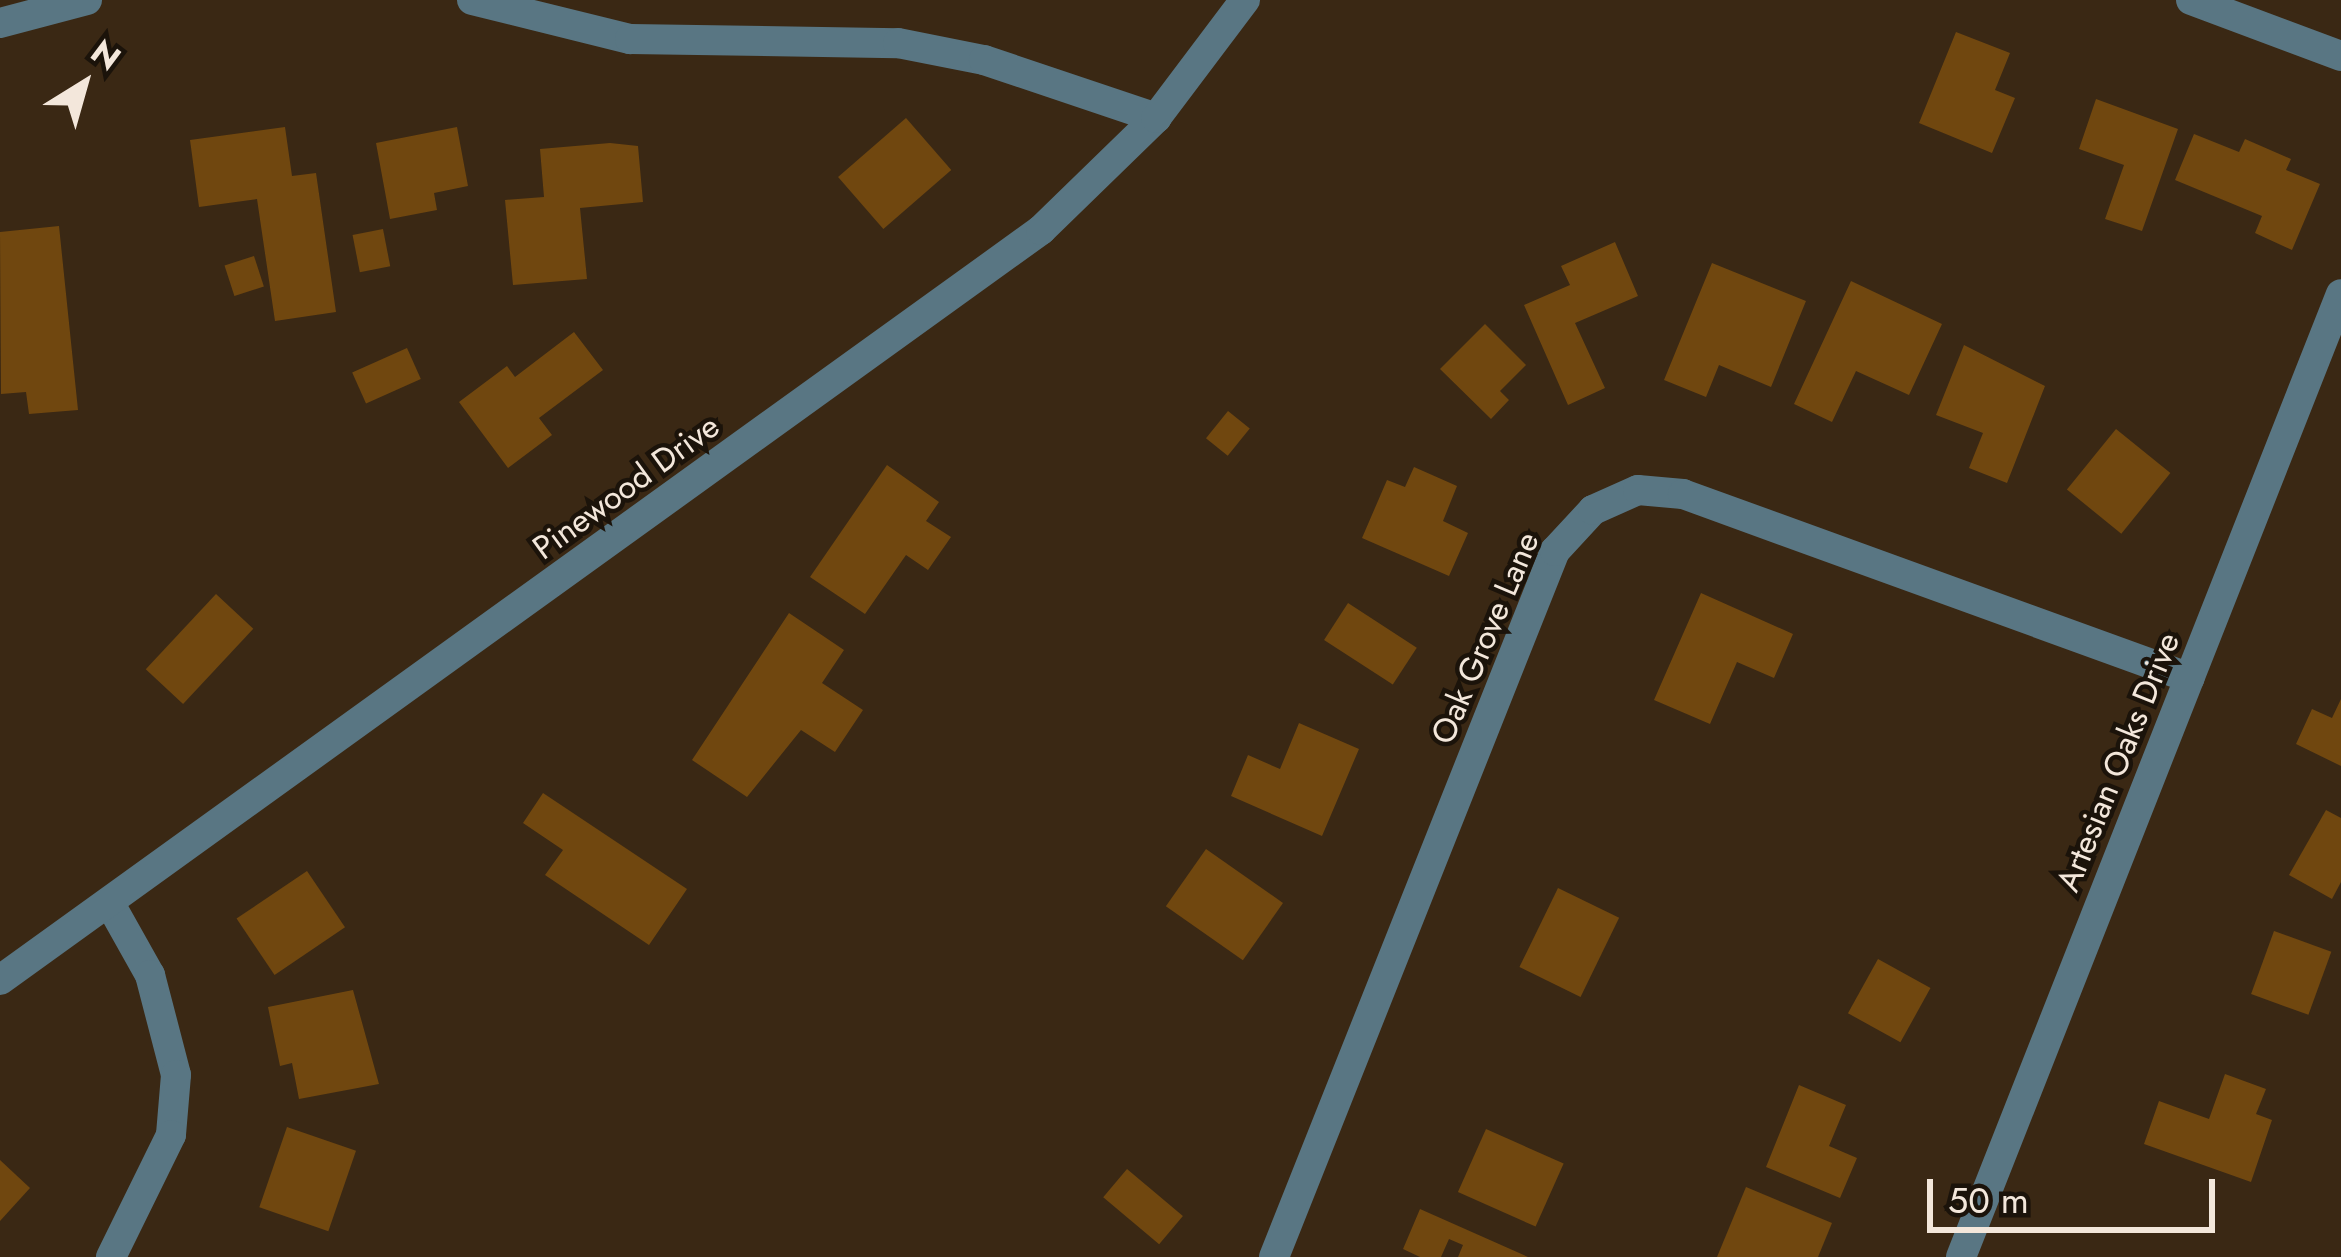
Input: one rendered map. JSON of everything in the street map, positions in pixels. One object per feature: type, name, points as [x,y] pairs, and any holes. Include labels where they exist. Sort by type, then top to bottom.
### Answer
[{"type":"street","points":[[0,22],[87,0]]},
{"type":"street","points":[[472,0],[629,39],[898,43],[985,60],[1156,118]]},
{"type":"street","name":"Pinewood Drive","points":[[0,980],[975,280],[1076,198],[1156,118],[1245,0]]},
{"type":"street","points":[[2191,0],[2341,56]]},
{"type":"street","name":"Artesian Oaks Drive","points":[[1961,1257],[2341,294]]},
{"type":"street","name":"Oak Grove Lane","points":[[1274,1257],[1555,551],[1593,510],[1637,490],[1683,494],[2190,678]]},
{"type":"street","points":[[109,902],[150,975],[176,1075],[171,1135],[111,1257]]},
{"type":"building","points":[[1956,32],[2010,53],[1995,90],[2015,98],[1992,153],[1919,123]]},
{"type":"building","points":[[2096,99],[2178,129],[2142,231],[2105,219],[2124,165],[2079,149]]},
{"type":"building","points":[[906,118],[951,170],[883,229],[838,177]]},
{"type":"building","points":[[285,127],[292,176],[316,173],[336,312],[275,321],[257,199],[199,207],[190,140]]},
{"type":"building","points":[[457,127],[468,186],[434,193],[437,210],[390,219],[376,143]]},
{"type":"building","points":[[2194,134],[2239,152],[2245,139],[2291,159],[2286,170],[2320,184],[2292,250],[2255,233],[2262,216],[2175,180]]},
{"type":"building","points":[[610,143],[638,146],[643,202],[580,208],[587,279],[513,285],[505,200],[544,197],[540,149]]},
{"type":"building","points":[[59,226],[78,410],[29,414],[26,392],[1,394],[0,232]]},
{"type":"building","points":[[383,229],[390,266],[360,272],[353,235]]},
{"type":"building","points":[[1615,242],[1638,296],[1575,323],[1605,388],[1568,405],[1524,305],[1570,285],[1561,266]]},
{"type":"building","points":[[254,256],[264,286],[234,296],[225,266]]},
{"type":"building","points":[[1712,263],[1806,301],[1771,387],[1719,365],[1706,397],[1664,380]]},
{"type":"building","points":[[1851,281],[1942,324],[1909,395],[1856,371],[1832,422],[1794,404]]},
{"type":"building","points":[[1485,324],[1526,365],[1500,391],[1509,400],[1491,419],[1440,369]]},
{"type":"building","points":[[574,332],[603,370],[539,418],[552,435],[508,468],[459,402],[507,366],[515,377]]},
{"type":"building","points":[[1964,345],[2045,386],[2007,483],[1969,468],[1983,433],[1936,415]]},
{"type":"building","points":[[407,348],[421,379],[366,403],[352,372]]},
{"type":"building","points":[[1228,411],[1250,429],[1228,456],[1206,438]]},
{"type":"building","points":[[2116,429],[2170,473],[2121,534],[2067,490]]},
{"type":"building","points":[[887,465],[939,502],[926,521],[951,537],[928,570],[906,555],[865,614],[810,577]]},
{"type":"building","points":[[1414,467],[1457,486],[1443,521],[1468,533],[1449,576],[1362,538],[1387,480],[1405,487]]},
{"type":"building","points":[[1701,593],[1793,634],[1774,678],[1737,662],[1710,724],[1654,700]]},
{"type":"building","points":[[216,594],[253,629],[183,704],[146,669]]},
{"type":"building","points":[[1348,603],[1417,648],[1393,685],[1324,640]]},
{"type":"building","points":[[789,613],[844,650],[822,683],[863,710],[835,752],[801,730],[747,797],[692,760]]},
{"type":"building","points":[[2341,699],[2341,766],[2296,744],[2312,709],[2332,718]]},
{"type":"building","points":[[1299,723],[1359,749],[1322,836],[1231,796],[1248,755],[1280,769]]},
{"type":"building","points":[[543,793],[687,889],[649,945],[545,875],[563,850],[523,823]]},
{"type":"building","points":[[2326,810],[2341,818],[2341,882],[2332,899],[2289,875]]},
{"type":"building","points":[[1206,849],[1283,903],[1243,960],[1166,906]]},
{"type":"building","points":[[307,871],[345,927],[275,975],[237,919]]},
{"type":"building","points":[[1558,888],[1619,918],[1581,997],[1519,967]]},
{"type":"building","points":[[2274,931],[2331,952],[2308,1015],[2251,994]]},
{"type":"building","points":[[1878,959],[1930,988],[1900,1042],[1848,1013]]},
{"type":"building","points":[[353,990],[379,1084],[299,1099],[292,1063],[280,1066],[268,1007]]},
{"type":"building","points":[[2225,1074],[2266,1089],[2256,1114],[2272,1120],[2251,1182],[2144,1144],[2159,1101],[2209,1119]]},
{"type":"building","points":[[1799,1085],[1846,1105],[1829,1146],[1857,1158],[1840,1198],[1766,1167]]},
{"type":"building","points":[[287,1127],[356,1151],[328,1231],[259,1207]]},
{"type":"building","points":[[1486,1129],[1564,1164],[1536,1227],[1458,1192]]},
{"type":"building","points":[[0,1160],[30,1188],[0,1221]]},
{"type":"building","points":[[1127,1169],[1183,1216],[1159,1244],[1103,1197]]},
{"type":"building","points":[[1746,1187],[1832,1223],[1818,1257],[1717,1257]]},
{"type":"building","points":[[1420,1209],[1528,1257],[1458,1257],[1463,1245],[1449,1239],[1441,1257],[1420,1257],[1403,1249]]}]
